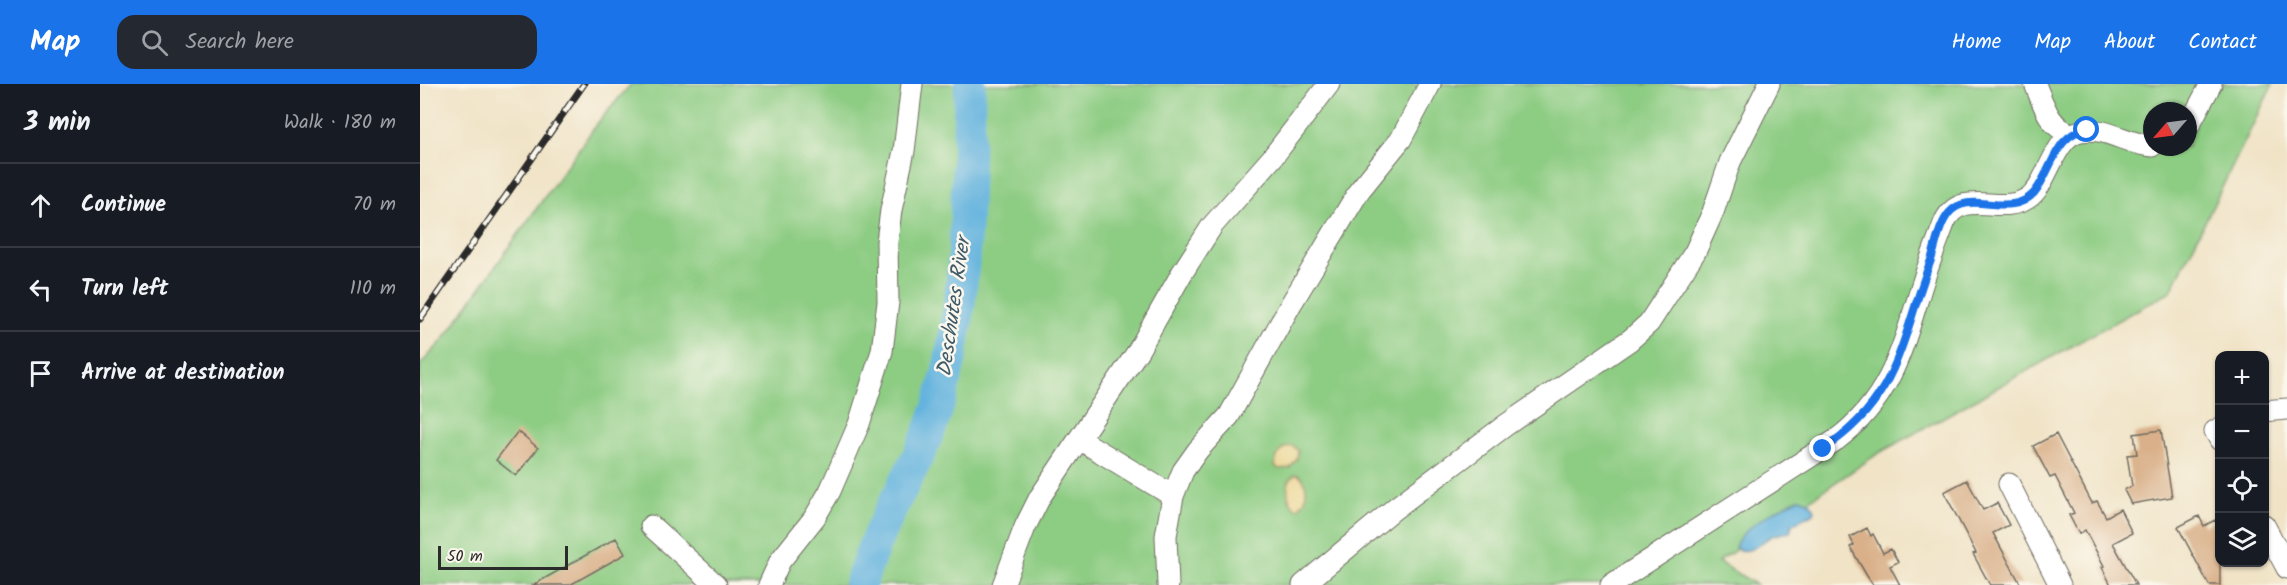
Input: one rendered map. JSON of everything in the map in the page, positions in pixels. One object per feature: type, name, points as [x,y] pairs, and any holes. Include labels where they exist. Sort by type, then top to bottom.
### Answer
[{"type":"street","points":[[769,585],[780,561],[809,526],[830,491],[859,424],[882,351],[888,302],[887,242],[891,210],[904,151],[912,84]]},
{"type":"street","points":[[1003,585],[1025,527],[1040,497],[1138,351],[1182,273],[1212,226],[1272,158],[1329,84]]},
{"type":"street","points":[[1168,585],[1166,536],[1173,496],[1190,460],[1229,416],[1291,304],[1359,191],[1401,139],[1430,84]]},
{"type":"street","points":[[1303,585],[1403,502],[1506,425],[1630,340],[1649,323],[1695,252],[1713,212],[1730,162],[1769,84]]},
{"type":"street","points":[[2035,84],[2055,126],[2061,131],[2073,134]]},
{"type":"street","points":[[2197,110],[2211,84]]},
{"type":"street","points":[[1611,585],[1836,440],[1861,420],[1882,391],[1898,360],[1947,216],[1955,207],[1977,202],[2006,206],[2028,198],[2044,178],[2060,148],[2073,134],[2083,130],[2143,145]]},
{"type":"street","points":[[2269,411],[2287,409]]},
{"type":"street","points":[[1079,439],[1173,496]]},
{"type":"street","points":[[2009,484],[2060,585]]},
{"type":"street","points":[[651,526],[716,585]]},
{"type":"street","points":[[2269,533],[2287,568]]},
{"type":"green space","points":[[631,84],[2273,84],[2171,291],[1879,453],[1718,562],[1757,585],[420,585],[420,365],[443,340],[596,125]]},
{"type":"sand","points":[[1292,446],[1298,450],[1297,459],[1290,468],[1279,469],[1275,466],[1278,455],[1285,448]]},
{"type":"sand","points":[[1296,474],[1302,478],[1306,488],[1305,500],[1299,508],[1294,507],[1291,503],[1287,489],[1292,477]]},
{"type":"water","points":[[1800,498],[1810,502],[1815,510],[1814,513],[1792,524],[1790,532],[1772,536],[1750,550],[1735,548],[1738,540],[1753,526]]},
{"type":"building","points":[[2161,430],[2172,497],[2131,504],[2124,490],[2132,486],[2127,455],[2137,454],[2134,434]]},
{"type":"building","points":[[518,431],[538,448],[516,476],[496,460]]},
{"type":"building","points":[[2056,434],[2092,503],[2097,501],[2106,517],[2120,509],[2132,533],[2113,543],[2136,585],[2111,585],[2085,530],[2079,534],[2069,515],[2074,513],[2055,476],[2050,478],[2033,446]]},
{"type":"building","points":[[1967,480],[1983,510],[1997,503],[2009,525],[1993,533],[2021,585],[1990,585],[1973,554],[1976,553],[1944,492]]},
{"type":"building","points":[[2199,516],[2204,526],[2215,520],[2215,567],[2220,567],[2220,585],[2209,585],[2178,527]]},
{"type":"building","points":[[1867,528],[1871,536],[1873,534],[1883,553],[1891,549],[1898,562],[1890,566],[1900,585],[1873,585],[1850,547],[1854,545],[1850,537]]},
{"type":"building","points":[[616,538],[625,554],[570,585],[533,585]]},
{"type":"waterway","name":"Deschutes River","points":[[860,585],[881,530],[927,437],[948,371],[961,290],[967,207],[970,84]]},
{"type":"railway","points":[[420,319],[584,84]]},
{"type":"route","points":[[1823,449],[1861,420],[1890,377],[1909,330],[1936,243],[1950,212],[1955,207],[1964,204],[1981,203],[2000,206],[2012,205],[2024,200],[2036,190],[2055,155],[2069,137],[2076,132],[2087,130]]}]
